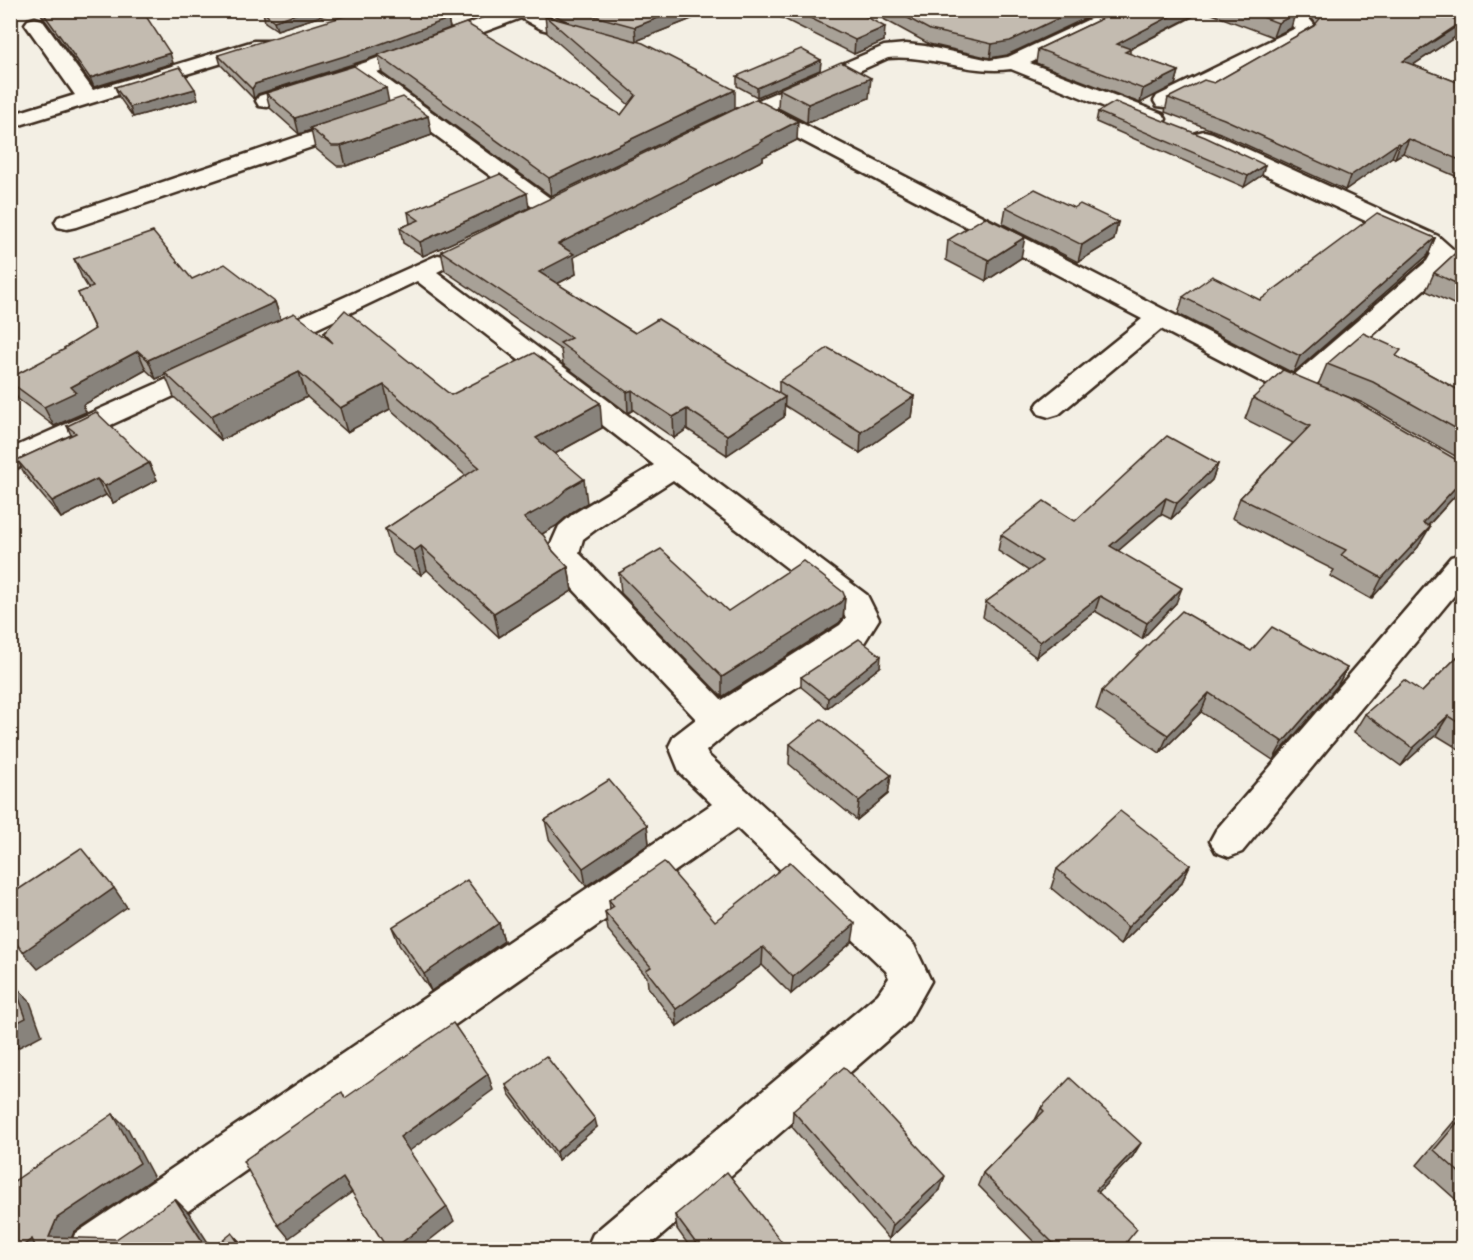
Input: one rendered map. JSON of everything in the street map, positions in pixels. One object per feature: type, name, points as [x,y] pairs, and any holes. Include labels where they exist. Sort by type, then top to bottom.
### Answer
[{"type":"street","points":[[705,133],[746,102],[884,51],[925,52],[990,66],[1013,63],[1126,10]]},
{"type":"street","points":[[1140,113],[1301,34],[1306,28],[1303,22],[1275,10]]},
{"type":"street","points":[[267,101],[361,70],[521,11],[548,25],[614,42]]},
{"type":"street","points":[[44,15],[88,98]]},
{"type":"street","points":[[885,31],[925,52]]},
{"type":"street","points":[[10,122],[285,38]]},
{"type":"street","points":[[1013,63],[1175,127],[1322,190],[1453,252],[1295,388]]},
{"type":"street","points":[[361,70],[550,209]]},
{"type":"street","points":[[746,102],[1295,388],[1333,404]]},
{"type":"street","points":[[67,222],[410,106]]},
{"type":"street","points":[[247,351],[459,252]]},
{"type":"street","points":[[420,271],[856,604],[863,619],[852,634],[719,720],[687,746],[693,764],[900,958],[911,981],[893,1008],[609,1250]]},
{"type":"street","points":[[1049,408],[1160,317]]},
{"type":"street","points":[[10,461],[225,361]]},
{"type":"street","points":[[675,465],[584,522],[570,534],[563,553],[569,565],[719,720]]},
{"type":"street","points":[[1229,842],[1462,565]]},
{"type":"street","points":[[91,1250],[739,806]]},
{"type":"building","points":[[41,10],[142,10],[170,53],[90,78]]},
{"type":"building","points":[[307,10],[274,21],[263,12]]},
{"type":"building","points":[[364,10],[434,10],[448,19],[364,50],[255,84],[252,89],[218,55]]},
{"type":"building","points":[[572,10],[678,10],[635,27]]},
{"type":"building","points":[[794,10],[854,10],[885,27],[855,40]]},
{"type":"building","points":[[893,10],[1076,10],[1010,41],[992,44],[930,30]]},
{"type":"building","points":[[1120,10],[1182,10],[1117,44],[1131,49],[1125,52],[1179,71],[1143,89],[1038,49]]},
{"type":"building","points":[[1244,10],[1287,10],[1295,14],[1278,23]]},
{"type":"building","points":[[1320,10],[1430,10],[1462,22],[1403,61],[1462,84],[1462,161],[1409,139],[1398,143],[1350,176],[1224,119],[1168,98],[1204,80],[1214,83],[1314,26],[1323,15]]},
{"type":"building","points":[[545,16],[643,43],[735,90],[549,178],[378,55],[466,23],[621,115],[636,95]]},
{"type":"building","points":[[801,49],[821,60],[757,88],[737,76]]},
{"type":"building","points":[[841,62],[871,78],[808,104],[779,89]]},
{"type":"building","points":[[354,66],[386,88],[295,118],[266,93]]},
{"type":"building","points":[[180,67],[195,89],[130,107],[115,87]]},
{"type":"building","points":[[403,97],[428,116],[341,146],[332,146],[310,128]]},
{"type":"building","points":[[756,99],[798,121],[761,140],[763,141],[558,244],[574,254],[539,272],[635,333],[658,319],[785,397],[727,435],[687,409],[673,417],[632,390],[627,392],[560,343],[571,338],[441,251]]},
{"type":"building","points":[[1115,102],[1205,137],[1265,165],[1248,176],[1098,112]]},
{"type":"building","points":[[500,174],[527,193],[420,242],[400,228],[419,220],[408,212]]},
{"type":"building","points":[[1035,189],[1074,208],[1080,204],[1118,222],[1082,245],[1006,207]]},
{"type":"building","points":[[1377,213],[1435,238],[1300,356],[1183,297],[1212,276],[1260,300]]},
{"type":"building","points":[[985,217],[1025,237],[989,260],[948,240]]},
{"type":"building","points":[[153,232],[192,279],[225,264],[275,302],[148,360],[138,351],[71,387],[76,392],[44,407],[10,382],[10,378],[65,349],[95,329],[78,293],[93,287],[74,259]]},
{"type":"building","points":[[1462,247],[1462,286],[1434,273]]},
{"type":"building","points":[[345,310],[451,395],[534,353],[600,403],[536,438],[584,479],[568,488],[553,502],[524,518],[544,536],[553,551],[568,567],[494,613],[421,546],[414,551],[385,529],[479,467],[384,385],[340,408],[299,372],[211,416],[165,373],[294,313],[333,343],[324,333]]},
{"type":"building","points":[[1363,333],[1401,350],[1396,356],[1462,392],[1462,432],[1373,382],[1327,364]]},
{"type":"building","points":[[828,348],[914,396],[861,432],[779,381]]},
{"type":"building","points":[[1283,370],[1350,398],[1462,463],[1462,480],[1423,523],[1430,527],[1382,578],[1341,555],[1346,550],[1240,498],[1310,426],[1253,398]]},
{"type":"building","points":[[96,412],[149,463],[105,486],[97,479],[52,501],[17,460],[76,433],[67,426]]},
{"type":"building","points":[[1167,436],[1218,464],[1177,503],[1166,498],[1110,546],[1182,588],[1147,623],[1100,596],[1040,642],[986,602],[1042,561],[1001,535],[1044,501],[1075,521]]},
{"type":"building","points":[[661,549],[728,611],[803,561],[843,592],[845,597],[840,603],[722,677],[619,573]]},
{"type":"building","points":[[1182,611],[1251,651],[1272,627],[1347,668],[1283,742],[1209,693],[1168,735],[1102,691]]},
{"type":"building","points":[[859,639],[881,656],[828,698],[801,677]]},
{"type":"building","points":[[1462,652],[1462,725],[1448,716],[1413,748],[1365,714],[1404,680],[1422,692]]},
{"type":"building","points":[[821,719],[891,775],[859,801],[790,744]]},
{"type":"building","points":[[609,780],[647,825],[583,868],[545,820]]},
{"type":"building","points":[[1120,811],[1190,865],[1128,927],[1057,869]]},
{"type":"building","points":[[81,848],[114,888],[23,952],[10,935],[10,895]]},
{"type":"building","points":[[664,862],[715,921],[790,862],[855,924],[793,977],[763,947],[676,1009],[646,970],[651,967],[605,912],[614,906],[609,900]]},
{"type":"building","points":[[467,880],[499,923],[424,974],[392,927]]},
{"type":"building","points":[[14,984],[26,1018],[10,1026],[10,986]]},
{"type":"building","points":[[453,1023],[488,1074],[400,1137],[447,1207],[392,1250],[388,1250],[343,1178],[278,1225],[243,1161],[342,1092],[345,1098]]},
{"type":"building","points":[[546,1056],[595,1119],[556,1152],[506,1085]]},
{"type":"building","points":[[844,1067],[945,1176],[893,1225],[793,1111]]},
{"type":"building","points":[[1070,1078],[1141,1143],[1096,1190],[1137,1229],[1120,1250],[1060,1250],[983,1173],[1044,1111],[1041,1108]]},
{"type":"building","points":[[113,1114],[140,1163],[57,1218],[49,1237],[116,1239],[175,1199],[208,1250],[37,1250],[32,1239],[17,1250],[10,1250],[10,1184]]},
{"type":"building","points":[[1462,1117],[1462,1175],[1434,1150]]},
{"type":"building","points":[[727,1172],[788,1250],[701,1250],[675,1215]]},
{"type":"building","points":[[232,1233],[243,1250],[211,1250]]}]
